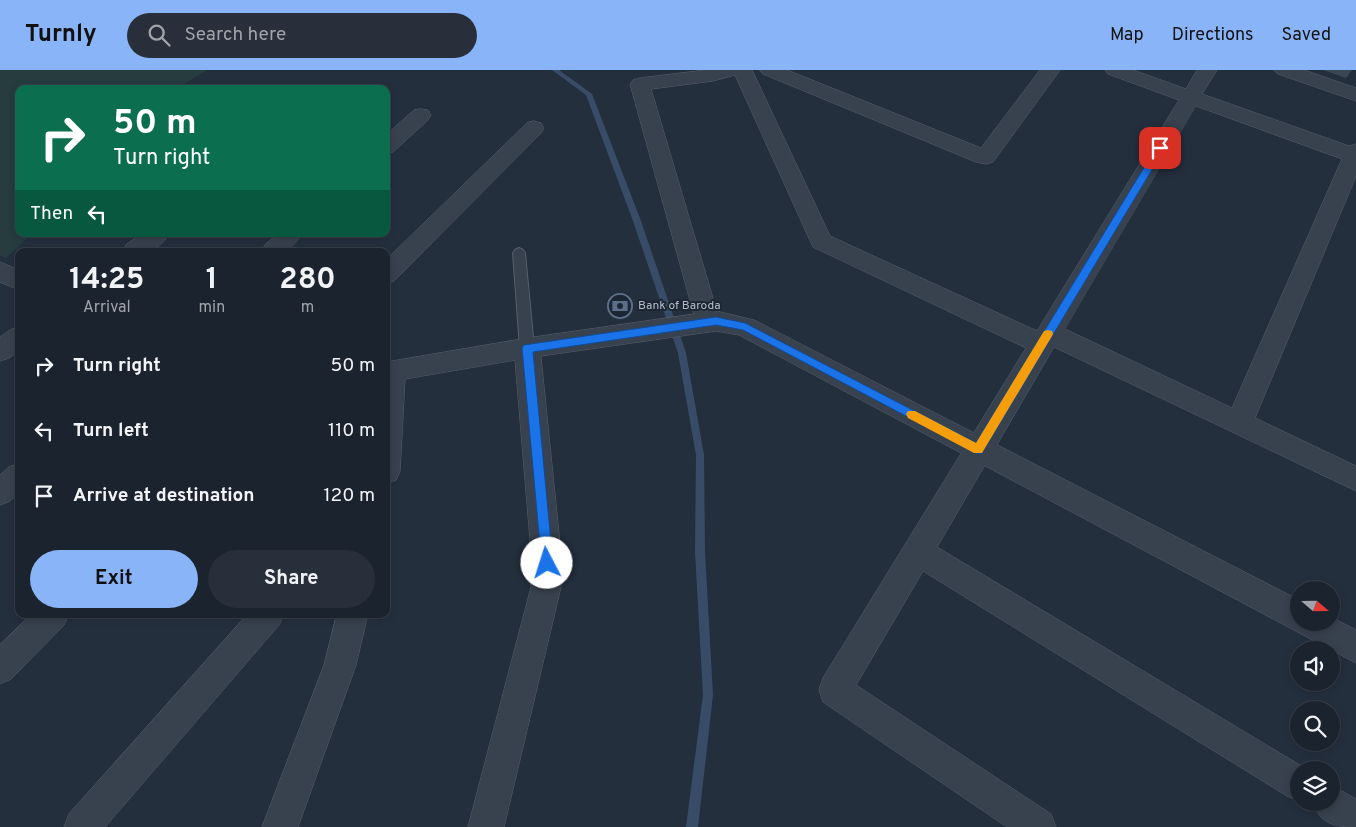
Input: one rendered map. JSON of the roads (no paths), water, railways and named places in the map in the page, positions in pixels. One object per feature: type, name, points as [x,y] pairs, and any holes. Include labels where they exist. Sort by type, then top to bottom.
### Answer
[{"type":"street","points":[[699,324],[634,77],[713,75],[732,70]]},
{"type":"street","points":[[742,70],[820,241],[1240,423],[1356,479]]},
{"type":"street","points":[[770,70],[983,157],[986,157],[1050,70]]},
{"type":"street","points":[[1114,70],[1355,154],[1240,423]]},
{"type":"street","points":[[1038,827],[835,690],[1207,70]]},
{"type":"street","points":[[1285,70],[1356,94]]},
{"type":"street","points":[[390,143],[420,115]]},
{"type":"street","points":[[390,271],[534,128]]},
{"type":"street","points":[[138,248],[154,237]]},
{"type":"street","points":[[276,248],[289,237]]},
{"type":"street","points":[[0,270],[15,279]]},
{"type":"street","points":[[390,371],[527,348],[716,321],[745,327],[1290,612]]},
{"type":"street","points":[[0,351],[15,340]]},
{"type":"street","points":[[486,827],[546,587],[547,563],[527,348]]},
{"type":"street","points":[[0,492],[15,479]]},
{"type":"street","points":[[917,551],[1290,779]]},
{"type":"street","points":[[0,668],[49,618]]},
{"type":"street","points":[[82,827],[265,618]]},
{"type":"street","points":[[280,827],[340,665],[351,618]]},
{"type":"street","points":[[1325,631],[1356,647]]},
{"type":"street","points":[[1340,809],[1356,819]]},
{"type":"lane","points":[[519,253],[527,348]]},
{"type":"waterway","points":[[555,70],[589,94],[637,221],[682,353],[700,455],[700,552],[708,695],[692,827]]},
{"type":"place","name":"Bank of Baroda","points":[[620,306]]}]
